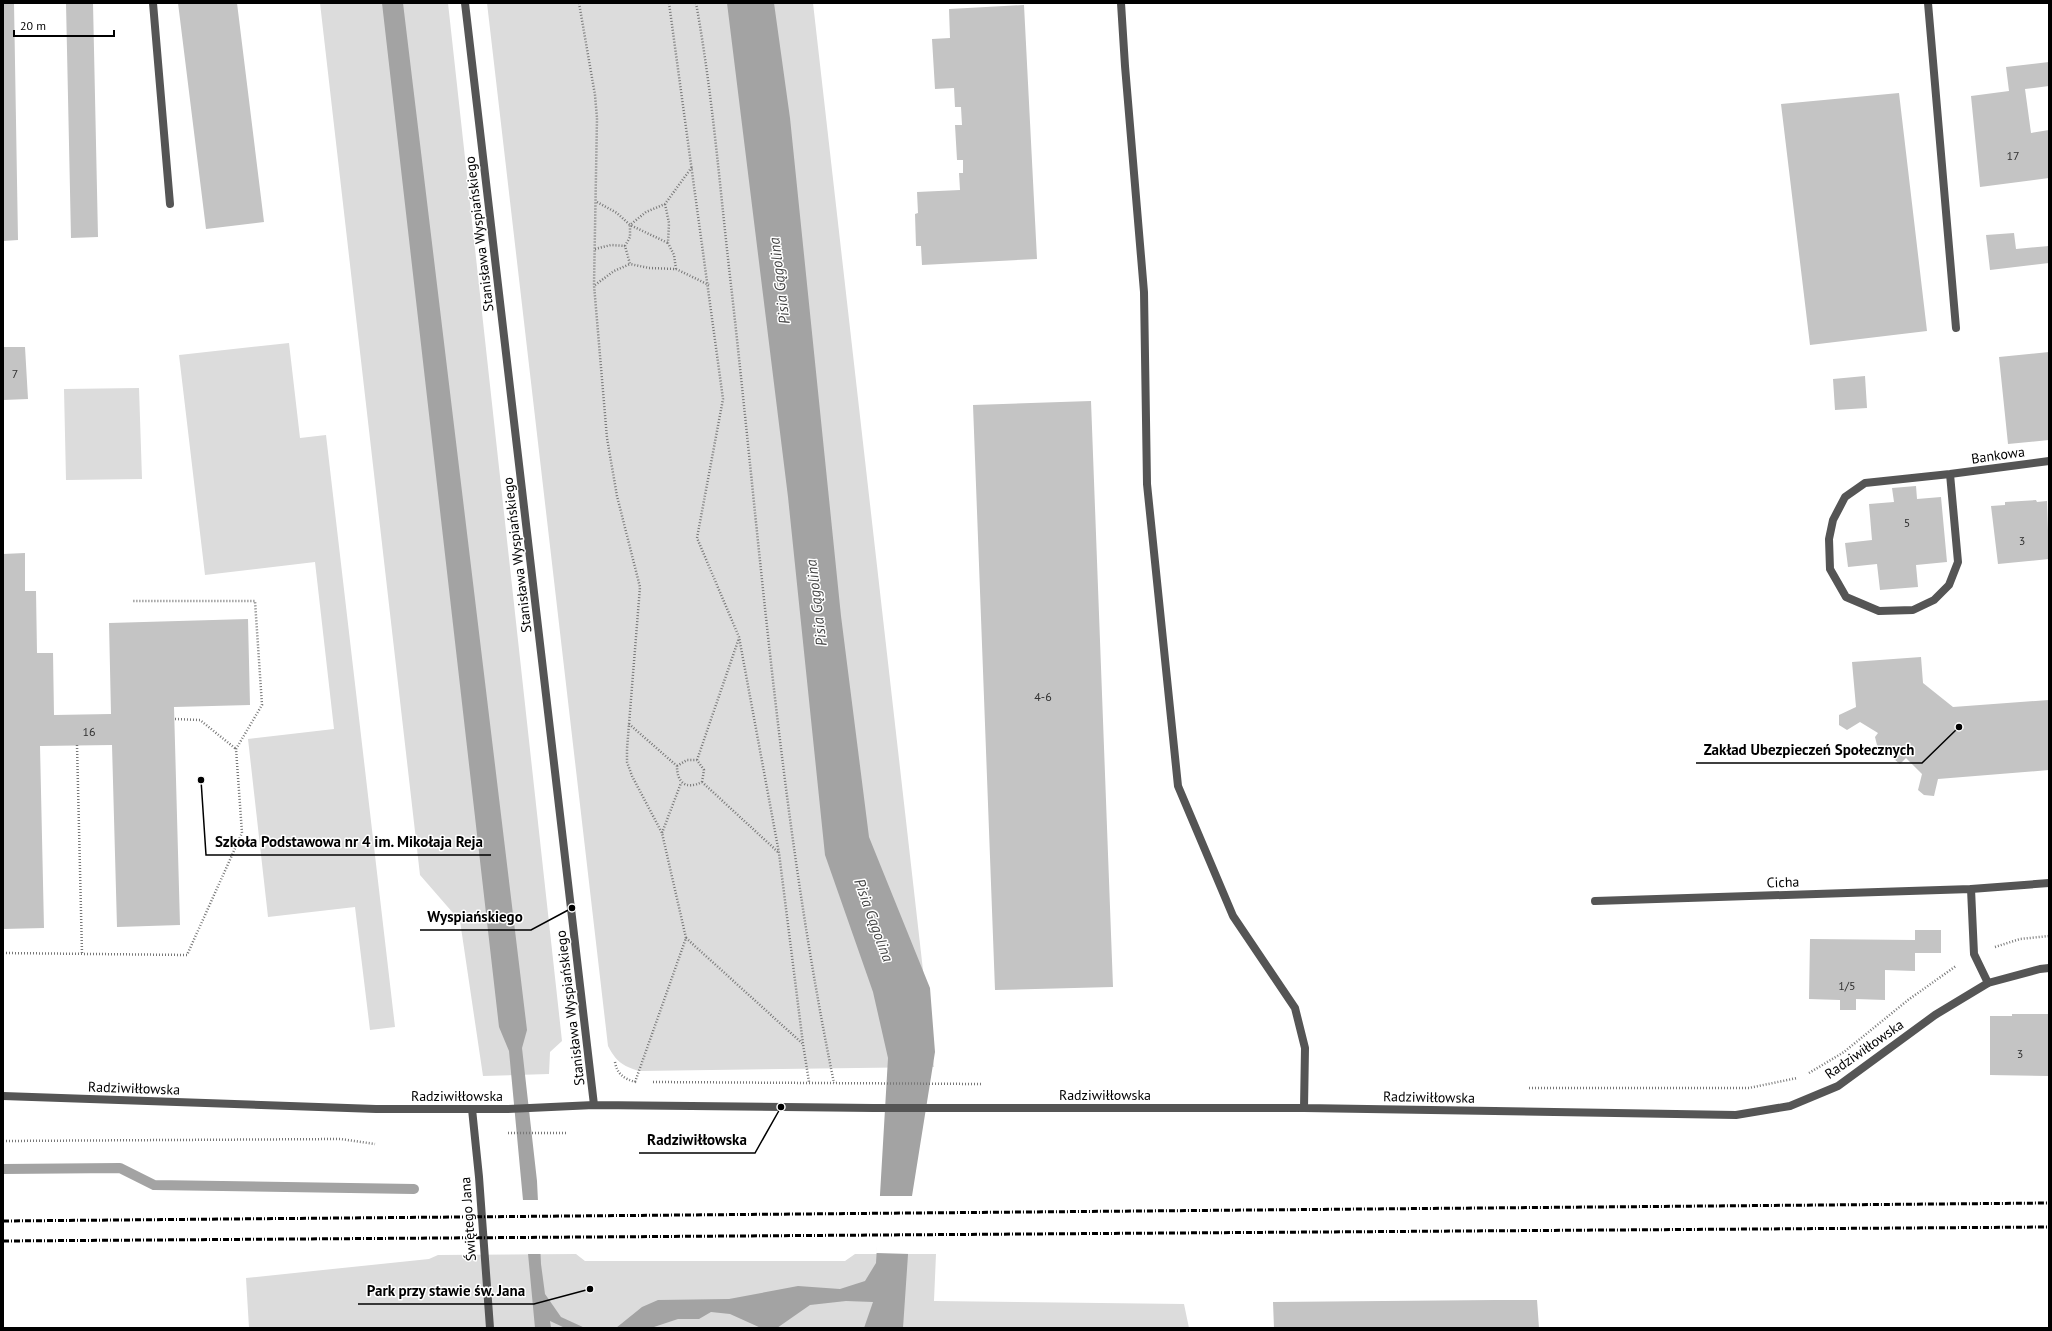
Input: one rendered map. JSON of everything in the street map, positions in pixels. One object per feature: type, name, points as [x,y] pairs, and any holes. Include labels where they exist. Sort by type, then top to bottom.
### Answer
[{"type":"street","points":[[153,3],[170,204]]},
{"type":"street","name":"Stanisława Wyspiańskiego","points":[[465,3],[594,1105]]},
{"type":"street","points":[[1121,3],[1144,292],[1147,484],[1178,786],[1233,916],[1295,1008],[1305,1048],[1304,1108]]},
{"type":"street","points":[[1928,3],[1956,328]]},
{"type":"street","name":"Bankowa","points":[[1950,474],[2049,461]]},
{"type":"street","points":[[1950,474],[1958,562],[1950,585],[1934,600],[1913,610],[1879,611],[1846,597],[1830,569],[1829,539],[1833,520],[1845,498],[1865,483],[1950,474]]},
{"type":"street","name":"Cicha","points":[[1595,901],[1971,889],[2049,883]]},
{"type":"street","points":[[1971,889],[1974,954],[1988,983]]},
{"type":"street","name":"Radziwiłłowska","points":[[3,1096],[368,1109],[508,1109],[594,1105],[873,1108],[1304,1108],[1736,1115],[1790,1106],[1838,1086],[1935,1015],[1988,983],[2040,968],[2049,968]]},
{"type":"street","name":"Świętego Jana","points":[[472,1109],[479,1177],[490,1328]]},
{"type":"path","points":[[579,3],[595,95],[597,118],[597,202],[594,285],[610,466],[640,587],[627,762],[632,776],[662,833],[686,938],[635,1082]]},
{"type":"path","points":[[669,3],[709,285],[723,399],[697,538],[739,638],[779,853],[809,1082]]},
{"type":"path","points":[[696,3],[704,49],[716,150],[772,672],[812,964],[834,1083]]},
{"type":"path","points":[[630,225],[646,212],[665,204],[692,167]]},
{"type":"path","points":[[597,202],[617,213],[630,225],[668,243]]},
{"type":"path","points":[[665,204],[669,223],[668,243],[674,255],[676,269]]},
{"type":"path","points":[[624,246],[630,237],[630,225]]},
{"type":"path","points":[[595,249],[611,245],[624,246]]},
{"type":"path","points":[[624,246],[630,264]]},
{"type":"path","points":[[594,285],[614,271],[630,264],[649,268],[676,269],[709,285]]},
{"type":"path","points":[[3,953],[187,955],[242,833],[236,748],[262,705],[255,601],[133,601]]},
{"type":"path","points":[[697,760],[739,638]]},
{"type":"path","points":[[175,719],[200,720],[236,748]]},
{"type":"path","points":[[629,724],[677,766],[677,775],[681,783],[662,833]]},
{"type":"path","points":[[77,745],[82,953]]},
{"type":"path","points":[[677,766],[687,760],[697,760]]},
{"type":"path","points":[[697,760],[704,770],[702,782]]},
{"type":"path","points":[[702,782],[779,853]]},
{"type":"path","points":[[681,783],[693,785],[702,782]]},
{"type":"path","points":[[1807,1073],[1844,1052],[1908,1000],[1974,954],[2020,939],[2049,936]]},
{"type":"path","points":[[686,938],[803,1044]]},
{"type":"path","points":[[615,1062],[616,1068],[621,1076],[635,1082],[642,1082]]},
{"type":"path","points":[[1527,1088],[1749,1088],[1801,1077]]},
{"type":"path","points":[[649,1082],[878,1082],[989,1084]]},
{"type":"path","points":[[508,1133],[567,1133]]},
{"type":"path","points":[[3,1141],[340,1138],[375,1144]]},
{"type":"shaded area","points":[[320,3],[448,3],[562,1041],[550,1052],[549,1074],[483,1076],[460,921],[420,875]]},
{"type":"shaded area","points":[[487,3],[813,3],[934,1067],[639,1071],[620,1062],[608,1046]]},
{"type":"shaded area","points":[[289,343],[300,438],[326,435],[395,1027],[370,1030],[355,907],[268,917],[248,739],[334,729],[315,562],[205,575],[179,355]]},
{"type":"shaded area","points":[[139,388],[142,479],[66,480],[64,389]]},
{"type":"shaded area","points":[[576,1254],[585,1261],[845,1261],[855,1254],[936,1254],[934,1301],[1184,1304],[1189,1328],[249,1328],[246,1278],[429,1259],[438,1255]]},
{"type":"water","points":[[382,3],[403,3],[527,1030],[522,1048],[537,1181],[541,1264],[545,1294],[561,1317],[585,1328],[565,1328],[550,1321],[551,1328],[535,1328],[509,1051],[499,1027]]},
{"type":"water","name":"Pisia Gągolina","points":[[727,3],[774,3],[790,118],[841,616],[869,837],[930,988],[935,1052],[912,1196],[903,1328],[864,1328],[873,1302],[846,1301],[810,1305],[777,1328],[761,1328],[730,1314],[711,1312],[699,1319],[678,1319],[651,1328],[616,1328],[642,1307],[658,1300],[729,1299],[798,1286],[840,1289],[865,1281],[876,1263],[888,1058],[873,992],[825,855],[788,497]]},
{"type":"pier","points":[[878,1196],[914,1196],[910,1254],[876,1253]]},
{"type":"pier","points":[[520,1200],[540,1200],[542,1254],[525,1254]]},
{"type":"building","points":[[3,3],[14,3],[18,240],[3,241]]},
{"type":"building","points":[[66,3],[93,3],[98,237],[71,238]]},
{"type":"building","points":[[178,3],[237,3],[264,222],[206,229]]},
{"type":"building","points":[[1024,5],[1037,259],[922,265],[921,246],[916,246],[915,214],[918,213],[917,192],[960,190],[959,173],[963,173],[963,160],[957,160],[955,125],[962,125],[961,107],[955,107],[954,88],[935,89],[932,39],[950,38],[949,9]]},
{"type":"building","points":[[2049,62],[2049,86],[2025,89],[2031,133],[2049,130],[2049,178],[1980,187],[1971,96],[2009,91],[2006,67]]},
{"type":"building","points":[[1899,93],[1927,331],[1810,345],[1781,104]]},
{"type":"building","points":[[2014,233],[2016,249],[2049,246],[2049,263],[1990,270],[1986,235]]},
{"type":"building","points":[[3,347],[25,347],[28,399],[3,400]]},
{"type":"building","points":[[2049,352],[2049,440],[2008,444],[1999,357]]},
{"type":"building","points":[[1865,376],[1867,408],[1835,410],[1833,379]]},
{"type":"building","points":[[1091,401],[1113,987],[995,990],[973,405]]},
{"type":"building","points":[[1916,486],[1917,499],[1941,497],[1947,562],[1916,565],[1918,587],[1880,590],[1877,564],[1848,567],[1845,543],[1872,540],[1869,504],[1894,502],[1892,488]]},
{"type":"building","points":[[2036,500],[2037,502],[2047,501],[2049,559],[1998,564],[1991,506],[2005,505],[2005,502]]},
{"type":"building","points":[[25,553],[25,591],[36,591],[37,653],[53,653],[54,715],[111,714],[109,623],[248,619],[250,705],[174,707],[180,925],[117,927],[112,745],[40,746],[44,928],[3,929],[3,554]]},
{"type":"building","points":[[1921,657],[1923,683],[1953,707],[2049,700],[2049,770],[1938,779],[1934,796],[1924,795],[1918,790],[1922,774],[1906,758],[1900,764],[1877,745],[1875,737],[1878,733],[1860,722],[1847,730],[1839,725],[1839,715],[1856,707],[1852,662]]},
{"type":"building","points":[[1915,930],[1941,930],[1941,953],[1915,953],[1915,971],[1885,970],[1885,1000],[1856,999],[1856,1010],[1840,1010],[1840,1000],[1809,999],[1810,939],[1915,940]]},
{"type":"building","points":[[2012,1014],[2049,1014],[2049,1076],[1990,1075],[1990,1016],[2012,1016]]},
{"type":"building","points":[[1537,1300],[1539,1328],[1274,1328],[1273,1302]]},
{"type":"waterway","points":[[3,1169],[120,1168],[154,1185],[414,1189]]},
{"type":"railway","points":[[3,1221],[2049,1203]]},
{"type":"railway","points":[[3,1241],[2049,1227]]},
{"type":"place","name":"Zakład Ubezpieczeń Społecznych","points":[[1959,727]]},
{"type":"place","name":"Szkoła Podstawowa nr 4 im. Mikołaja Reja","points":[[201,780]]},
{"type":"place","name":"Wyspiańskiego","points":[[572,908]]},
{"type":"place","name":"Radziwiłłowska","points":[[781,1107]]},
{"type":"place","name":"Park przy stawie św. Jana","points":[[590,1289]]}]
